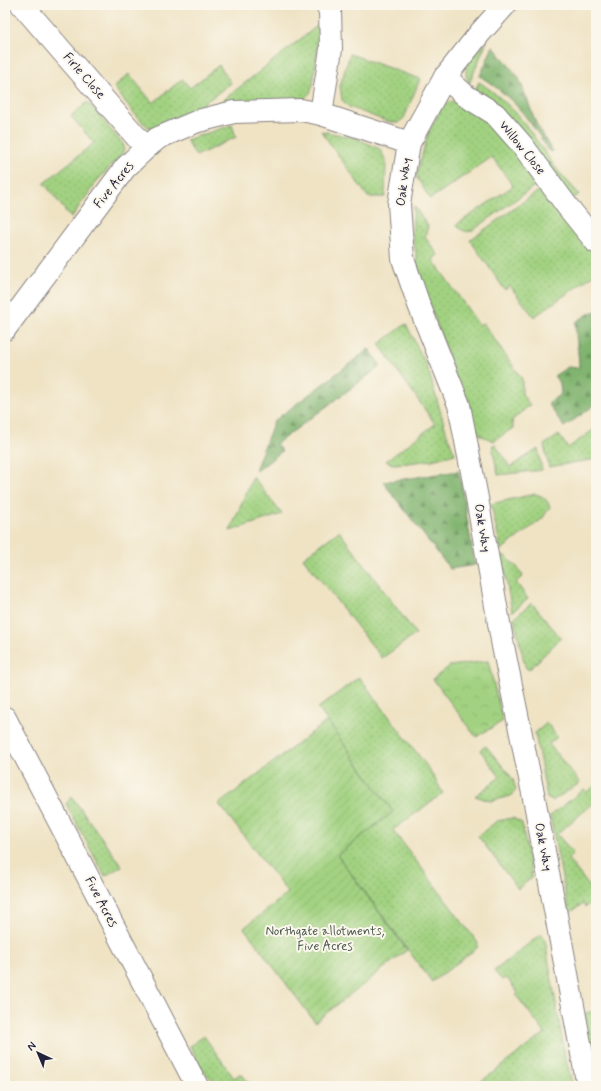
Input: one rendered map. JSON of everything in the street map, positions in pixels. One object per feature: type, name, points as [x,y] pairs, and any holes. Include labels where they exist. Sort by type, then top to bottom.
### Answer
[{"type":"street","name":"Firle Close","points":[[22,5],[146,148]]},
{"type":"street","points":[[321,114],[331,49],[330,11],[327,5]]},
{"type":"street","name":"Oak Way","points":[[504,5],[445,77],[409,143],[399,204],[403,259],[418,305],[459,405],[503,646],[535,803],[588,1086]]},
{"type":"street","name":"Willow Close","points":[[445,77],[466,96],[495,114],[523,146],[567,206],[593,232]]},
{"type":"street","name":"Five Acres","points":[[5,329],[125,168],[158,138],[198,121],[234,112],[301,110],[321,114],[409,143]]},
{"type":"street","name":"Five Acres","points":[[5,718],[197,1086]]},
{"type":"green space","points":[[317,26],[319,37],[313,85],[310,93],[304,99],[212,109]]},
{"type":"green space","points":[[487,41],[469,84],[466,76],[466,65]]},
{"type":"green space","points":[[493,46],[519,78],[536,123],[552,151],[550,152],[529,121],[514,103],[480,76]]},
{"type":"green space","points":[[350,54],[420,79],[404,118],[398,123],[386,121],[349,107],[342,100],[340,86]]},
{"type":"green space","points":[[219,65],[231,83],[195,110],[160,130],[149,128],[136,116],[114,87],[129,74],[153,103],[182,79],[190,88]]},
{"type":"green space","points":[[479,82],[506,103],[523,121],[558,171],[579,194],[574,198],[474,92]]},
{"type":"green space","points":[[451,101],[466,105],[483,117],[506,139],[540,182],[470,232],[464,231],[456,225],[513,186],[492,157],[430,199],[416,176],[428,134],[443,105]]},
{"type":"green space","points":[[88,102],[124,147],[123,153],[97,181],[71,218],[44,183],[94,143],[71,116]]},
{"type":"green space","points":[[232,125],[236,137],[196,156],[186,140]]},
{"type":"green space","points":[[321,131],[356,138],[380,149],[386,161],[385,197],[368,197]]},
{"type":"green space","points":[[544,187],[596,257],[596,273],[534,317],[510,286],[505,290],[470,240]]},
{"type":"green space","points":[[414,206],[428,226],[425,237],[438,255],[433,260],[479,325],[483,323],[522,379],[522,394],[530,405],[512,420],[513,428],[494,441],[480,435],[468,412],[417,269],[417,257],[412,235]]},
{"type":"green space","points":[[596,311],[596,404],[564,427],[548,403],[561,394],[560,383],[554,376],[568,367],[579,368],[576,322]]},
{"type":"green space","points":[[406,324],[427,366],[447,434],[455,454],[432,460],[393,464],[386,461],[435,424],[379,344]]},
{"type":"green space","points":[[369,349],[381,366],[276,444],[282,451],[257,471],[255,470],[274,421]]},
{"type":"green space","points":[[596,428],[596,459],[549,467],[544,445],[559,435],[568,448]]},
{"type":"green space","points":[[495,444],[510,467],[538,449],[542,470],[498,475],[492,446]]},
{"type":"green space","points":[[459,471],[475,565],[450,569],[383,482]]},
{"type":"green space","points":[[253,477],[282,514],[230,531]]},
{"type":"green space","points":[[534,494],[544,498],[550,507],[542,519],[501,550],[491,504]]},
{"type":"green space","points":[[339,531],[416,634],[382,658],[303,558]]},
{"type":"green space","points":[[504,555],[517,567],[523,576],[516,582],[528,599],[512,612],[502,557]]},
{"type":"green space","points":[[532,603],[561,638],[531,668],[527,669],[514,618]]},
{"type":"green space","points":[[488,661],[503,721],[476,737],[433,679],[450,666]]},
{"type":"green space","points":[[359,677],[429,769],[443,793],[393,830],[478,943],[477,948],[432,982],[337,855],[393,812],[318,708]]},
{"type":"green space","name":"Northgate allotments, Five Acres","points":[[327,721],[393,812],[337,855],[407,950],[315,1022],[244,928],[288,893],[219,804]]},
{"type":"green space","points":[[547,723],[557,737],[549,744],[580,783],[552,801],[547,798],[535,733]]},
{"type":"green space","points":[[486,746],[513,779],[516,790],[511,796],[490,801],[475,796],[500,777],[480,750]]},
{"type":"green space","points":[[596,785],[596,801],[557,834],[573,853],[568,859],[596,895],[596,899],[585,907],[583,904],[569,913],[550,816],[584,789],[587,792]]},
{"type":"green space","points":[[72,797],[122,866],[105,876],[66,804]]},
{"type":"green space","points":[[513,818],[522,823],[532,877],[518,889],[478,836],[497,821]]},
{"type":"green space","points":[[541,934],[545,940],[565,1056],[573,1086],[475,1086],[545,1033],[516,995],[518,993],[506,977],[502,980],[494,971]]},
{"type":"green space","points":[[595,1011],[596,1013],[596,1080],[585,1013]]},
{"type":"green space","points":[[204,1036],[234,1078],[241,1073],[251,1086],[219,1086],[203,1071],[190,1046]]}]
